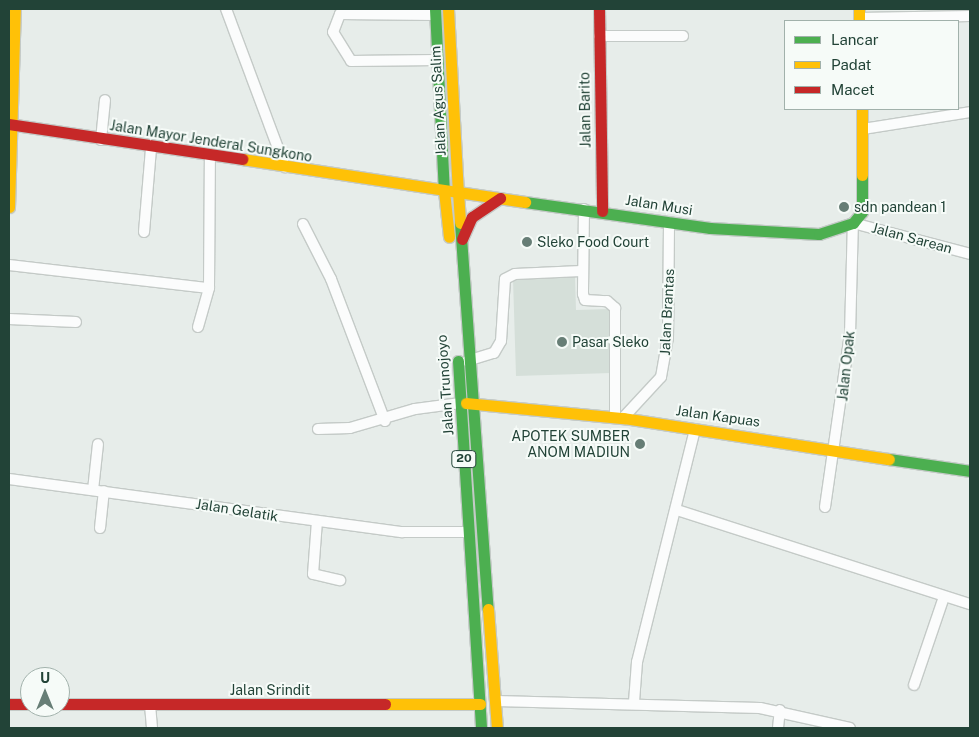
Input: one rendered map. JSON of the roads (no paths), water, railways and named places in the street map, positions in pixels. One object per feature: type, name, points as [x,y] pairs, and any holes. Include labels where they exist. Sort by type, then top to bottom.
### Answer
[{"type":"main road","points":[[9,207],[14,9]]},
{"type":"main road","name":"Jalan Agus Salim","points":[[448,9],[458,192]]},
{"type":"main road","name":"Jalan Barito","points":[[598,9],[602,211]]},
{"type":"main road","name":"Jalan Trunojoyo","points":[[435,12],[444,190],[464,362],[475,402],[481,544],[497,728]]},
{"type":"main road","points":[[853,223],[864,203],[862,110]]},
{"type":"main road","name":"Jalan Mayor Jenderal Sungkono","points":[[10,125],[210,158],[444,190]]},
{"type":"main road","name":"Jalan Musi","points":[[444,190],[670,222],[795,235],[820,234],[853,223]]},
{"type":"main road","name":"Jalan Trunojoyo","points":[[458,192],[464,362],[461,403],[467,532],[481,728]]},
{"type":"main road","points":[[461,240],[472,217],[500,198]]},
{"type":"main road","name":"Jalan Kapuas","points":[[461,403],[475,402],[619,417],[970,471]]},
{"type":"main road","name":"Jalan Srindit","points":[[70,704],[480,704]]},
{"type":"street","points":[[226,9],[285,168]]},
{"type":"street","points":[[435,12],[340,14],[333,32],[351,61],[437,60]]},
{"type":"street","points":[[859,16],[970,16]]},
{"type":"street","points":[[599,36],[683,36]]},
{"type":"street","points":[[101,140],[105,100]]},
{"type":"street","points":[[863,129],[970,112]]},
{"type":"street","points":[[144,232],[151,148]]},
{"type":"street","points":[[198,327],[209,288],[210,158]]},
{"type":"street","points":[[584,209],[581,271],[585,300],[606,301],[615,308],[619,417]]},
{"type":"street","name":"Jalan Brantas","points":[[619,417],[661,377],[668,338],[670,222]]},
{"type":"street","name":"Jalan Sarean","points":[[853,223],[970,254]]},
{"type":"street","name":"Jalan Opak","points":[[825,507],[836,449],[850,334],[853,223]]},
{"type":"street","points":[[303,224],[334,288],[385,421]]},
{"type":"street","points":[[9,264],[209,288]]},
{"type":"street","points":[[464,362],[494,353],[501,342],[505,279],[515,274],[581,271]]},
{"type":"street","points":[[9,319],[76,322]]},
{"type":"street","points":[[318,429],[385,421],[415,409],[461,403]]},
{"type":"street","points":[[634,702],[637,662],[677,510],[695,428]]},
{"type":"street","points":[[93,490],[98,444]]},
{"type":"street","name":"Jalan Gelatik","points":[[9,478],[402,532],[467,532]]},
{"type":"street","points":[[100,528],[104,491]]},
{"type":"street","points":[[677,510],[970,604]]},
{"type":"street","points":[[317,521],[312,574],[340,580]]},
{"type":"street","points":[[914,685],[944,597]]},
{"type":"street","points":[[496,701],[634,702],[780,710],[850,728]]},
{"type":"street","points":[[150,705],[152,728]]},
{"type":"street","points":[[778,728],[780,710]]},
{"type":"place","name":"sdn pandean 1","points":[[844,207]]},
{"type":"place","name":"Sleko Food Court","points":[[527,242]]},
{"type":"place","name":"Pasar Sleko","points":[[562,342]]},
{"type":"place","name":"APOTEK SUMBER ANOM MADIUN","points":[[640,444]]}]
